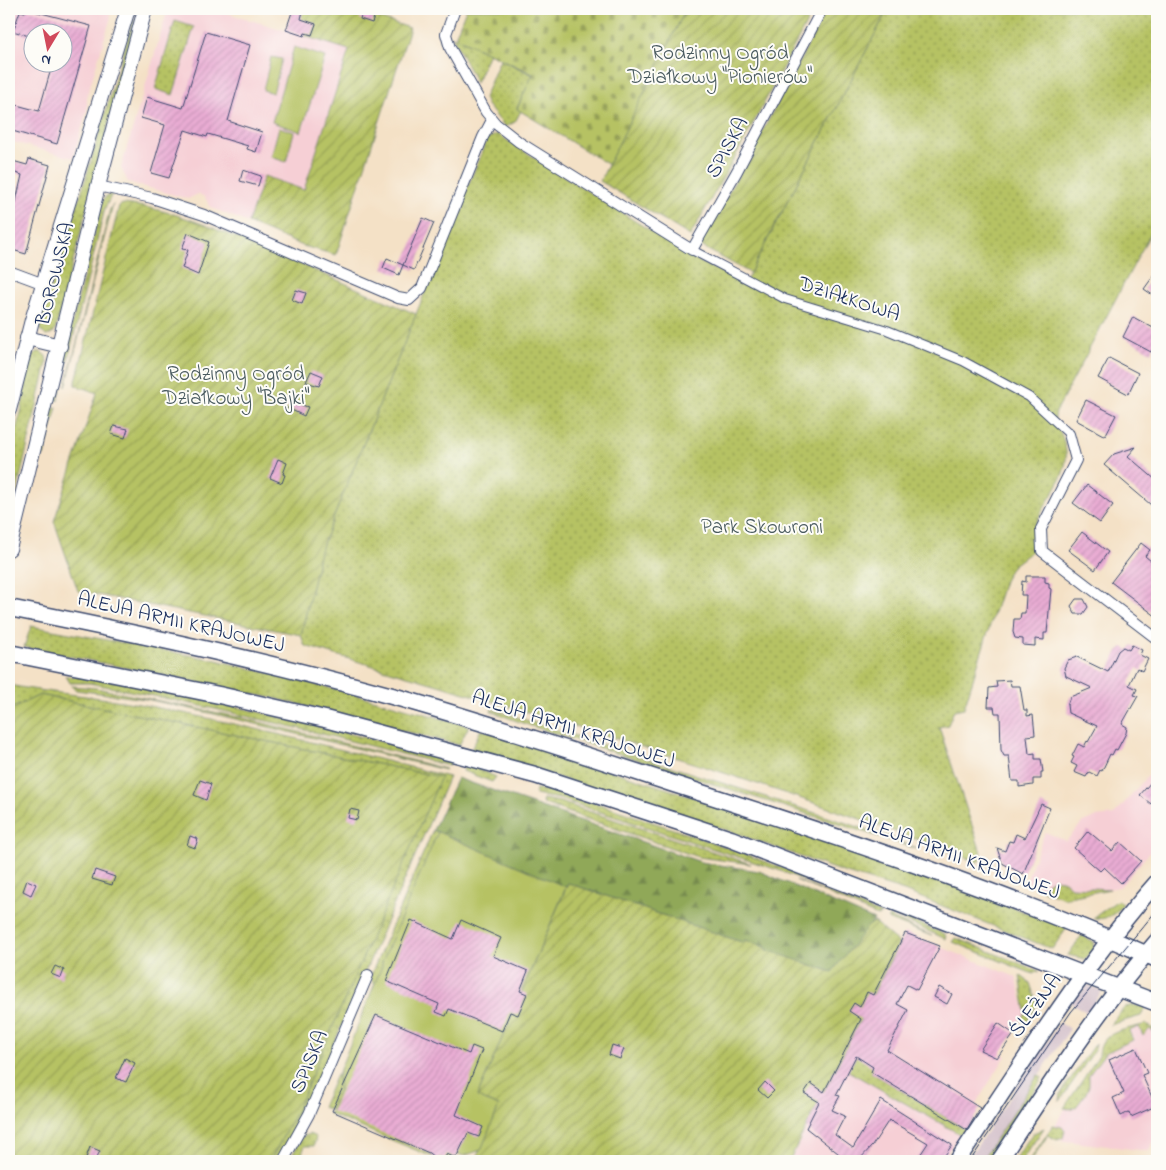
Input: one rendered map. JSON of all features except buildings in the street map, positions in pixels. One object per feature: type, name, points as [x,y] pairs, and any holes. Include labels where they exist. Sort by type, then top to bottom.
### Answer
[{"type":"main road","name":"ALEJA ARMII KRAJOWEJ","points":[[9,608],[220,652],[472,719],[939,871],[1112,938],[1152,956]]},
{"type":"main road","points":[[9,653],[220,695],[325,719],[535,775],[731,839],[1157,1003]]},
{"type":"main road","name":"ŚLĘŻNA","points":[[957,1161],[1018,1068],[1112,938],[1157,882]]},
{"type":"main road","points":[[999,1161],[1119,988],[1152,956],[1157,941]]},
{"type":"street","name":"BOROWSKA","points":[[9,410],[27,338],[128,9]]},
{"type":"street","name":"BOROWSKA","points":[[9,549],[98,186],[145,9]]},
{"type":"street","name":"DZIAŁKOWA","points":[[454,9],[446,34],[450,48],[492,120],[519,142],[692,250],[785,299],[887,330],[963,361],[1029,397],[1069,434],[1076,460],[1041,529],[1042,551],[1157,639]]},
{"type":"street","name":"SPISKA","points":[[692,250],[737,171],[822,9]]},
{"type":"street","points":[[98,186],[152,198],[199,214],[398,298],[410,300],[422,288],[483,137],[492,120]]},
{"type":"street","points":[[9,271],[44,284]]},
{"type":"street","points":[[27,338],[60,346]]},
{"type":"street","name":"SPISKA","points":[[283,1161],[309,1114],[368,975]]},
{"type":"shaded area","points":[[9,9],[109,9],[111,17],[87,96],[87,111],[73,158],[9,141]]},
{"type":"shaded area","points":[[168,9],[213,9],[349,49],[304,191],[264,176],[248,223],[210,207],[205,197],[198,194],[188,199],[128,182],[121,168]]},
{"type":"shaded area","points":[[1157,765],[1157,844],[1120,887],[1062,897],[1026,881],[1045,832],[1066,841],[1083,822],[1095,817],[1114,815]]},
{"type":"shaded area","points":[[906,933],[1016,977],[1026,1013],[1001,1053],[1006,1056],[975,1105],[980,1108],[967,1130],[952,1145],[941,1161],[790,1161]]},
{"type":"shaded area","points":[[1088,985],[1102,991],[1088,1013],[1071,1003]]},
{"type":"shaded area","points":[[1060,1023],[1070,1029],[981,1161],[967,1161]]},
{"type":"shaded area","points":[[1139,1027],[1146,1034],[1150,1029],[1157,1034],[1157,1137],[1148,1151],[1057,1140],[1049,1135],[1065,1109],[1069,1109],[1089,1086],[1089,1075],[1105,1053],[1133,1040],[1129,1031]]},
{"type":"green space","points":[[297,9],[350,9],[410,28],[336,255],[303,246],[248,223],[264,176],[304,190],[349,50],[304,36],[308,24],[300,21],[303,11]]},
{"type":"green space","points":[[466,9],[686,9],[609,165],[517,109],[533,74],[455,37]]},
{"type":"green space","name":"Rodzinny Ogród Działkowy \"Pionierów\"","points":[[686,9],[814,9],[744,141],[690,236],[600,181]]},
{"type":"green space","name":"Rodzinny Ogród Działkowy \"Pionierów\"","points":[[827,9],[888,9],[750,273],[699,245],[751,153]]},
{"type":"green space","name":"Park Skowroni","points":[[888,9],[1157,9],[1157,221],[1056,412],[1054,422],[1062,437],[1066,451],[1062,476],[1035,526],[1033,550],[1012,566],[1004,581],[964,708],[954,710],[948,725],[939,727],[983,858],[977,862],[811,802],[643,747],[305,646],[301,635],[320,551],[487,139],[497,134],[700,262],[745,283]]},
{"type":"green space","points":[[133,19],[135,21],[57,324],[54,333],[46,336],[40,330],[40,322],[87,174]]},
{"type":"green space","points":[[175,21],[194,27],[173,95],[155,89]]},
{"type":"green space","points":[[452,36],[489,53],[476,83]]},
{"type":"green space","points":[[294,47],[325,57],[301,132],[272,122]]},
{"type":"green space","points":[[271,57],[282,59],[273,93],[263,90]]},
{"type":"green space","points":[[500,59],[533,75],[517,108],[521,111],[515,122],[505,127],[487,105],[484,98]]},
{"type":"green space","points":[[279,127],[294,132],[286,162],[271,157]]},
{"type":"green space","points":[[112,194],[105,208],[58,401],[54,397],[102,202],[106,196]]},
{"type":"green space","points":[[113,204],[66,386],[110,209]]},
{"type":"green space","name":"Rodzinny Ogród Działkowy \"Bajki\"","points":[[123,204],[171,213],[201,224],[416,314],[320,551],[301,635],[78,591],[54,521],[97,393],[75,385],[119,206]]},
{"type":"green space","points":[[36,352],[41,352],[46,356],[47,363],[9,525],[9,455],[21,412],[30,359]]},
{"type":"green space","points":[[57,407],[44,456],[40,458],[52,408]]},
{"type":"green space","points":[[31,626],[216,660],[354,694],[469,726],[459,745],[277,699],[24,647]]},
{"type":"green space","points":[[66,676],[103,679],[160,689],[452,760],[449,766],[179,701],[89,683],[70,683]]},
{"type":"green space","points":[[9,685],[127,702],[183,713],[449,777],[310,1099],[278,1161],[270,1161],[295,1114],[440,777],[40,695],[9,710]]},
{"type":"green space","points":[[71,686],[96,688],[243,718],[446,769],[223,716],[146,699],[76,690]]},
{"type":"green space","points":[[40,695],[441,777],[295,1114],[270,1161],[9,1161],[9,710]]},
{"type":"green space","points":[[492,709],[890,837],[917,849],[522,723],[491,711]]},
{"type":"green space","points":[[481,729],[877,856],[1067,928],[1052,949],[904,891],[840,871],[732,832],[471,750]]},
{"type":"green space","points":[[465,763],[496,777],[492,782],[463,771]]},
{"type":"green space","points":[[457,778],[701,862],[759,871],[874,920],[832,972],[766,950],[767,948],[745,940],[744,943],[568,883],[566,887],[433,830]]},
{"type":"green space","points":[[536,789],[563,792],[723,846],[802,875],[880,907],[882,911],[778,870],[560,799],[535,795]]},
{"type":"green space","points":[[543,799],[560,802],[751,864],[698,857],[547,805],[542,803]]},
{"type":"green space","points":[[1157,820],[1157,846],[1153,843],[1153,829]]},
{"type":"green space","points":[[433,830],[566,887],[375,985],[370,977]]},
{"type":"green space","points":[[438,832],[566,887],[477,1097],[499,1106],[481,1150],[464,1156],[458,1154],[449,1161],[442,1161],[329,1114],[339,1090],[338,1077],[340,1069],[382,962]]},
{"type":"green space","points":[[1054,879],[1063,880],[1071,887],[1110,889],[1064,898],[1043,890],[1048,882]]},
{"type":"green space","points":[[796,880],[881,914],[877,916]]},
{"type":"green space","points":[[568,883],[744,943],[745,940],[767,948],[767,950],[832,972],[867,927],[874,922],[899,943],[789,1161],[479,1161],[478,1153],[481,1149],[477,1097]]},
{"type":"green space","points":[[1118,900],[1123,904],[1114,914],[1106,918],[1093,918]]},
{"type":"green space","points":[[896,914],[945,934],[946,939],[892,915]]},
{"type":"green space","points":[[889,917],[932,936],[887,919]]},
{"type":"green space","points":[[1082,935],[1093,942],[1094,949],[1085,959],[1068,955]]},
{"type":"green space","points":[[956,938],[1039,971],[1033,974],[953,942]]},
{"type":"green space","points":[[1020,975],[1030,983],[1037,1004],[1027,1023],[1021,1020],[1026,1013]]},
{"type":"green space","points":[[1134,1005],[1146,1007],[1141,1016],[1110,1025],[1125,1007]]},
{"type":"green space","points":[[1146,1024],[1157,1031],[1157,1034],[1150,1029],[1143,1036],[1139,1027],[1129,1031],[1133,1040],[1105,1053],[1089,1075],[1089,1086],[1085,1095],[1076,1107],[1064,1108],[1099,1055],[1104,1040],[1116,1032]]},
{"type":"green space","points":[[1095,1043],[1094,1051],[1060,1101],[1061,1093]]},
{"type":"green space","points":[[857,1054],[875,1064],[871,1072],[967,1130],[963,1136],[848,1071]]},
{"type":"green space","points":[[336,1075],[338,1075],[339,1090],[331,1110],[322,1107]]},
{"type":"green space","points":[[1038,1075],[1042,1077],[1040,1082],[991,1161],[981,1161]]},
{"type":"green space","points":[[1053,1125],[1062,1127],[1065,1131],[1063,1138],[1057,1140],[1048,1135],[1031,1161],[1029,1161]]},
{"type":"green space","points":[[1044,1128],[1021,1161],[1014,1161],[1032,1134]]},
{"type":"green space","points":[[309,1134],[316,1137],[314,1146],[305,1146],[299,1161],[289,1161],[302,1137]]},
{"type":"tram line","points":[[970,1161],[1071,1012],[1157,910]]}]
